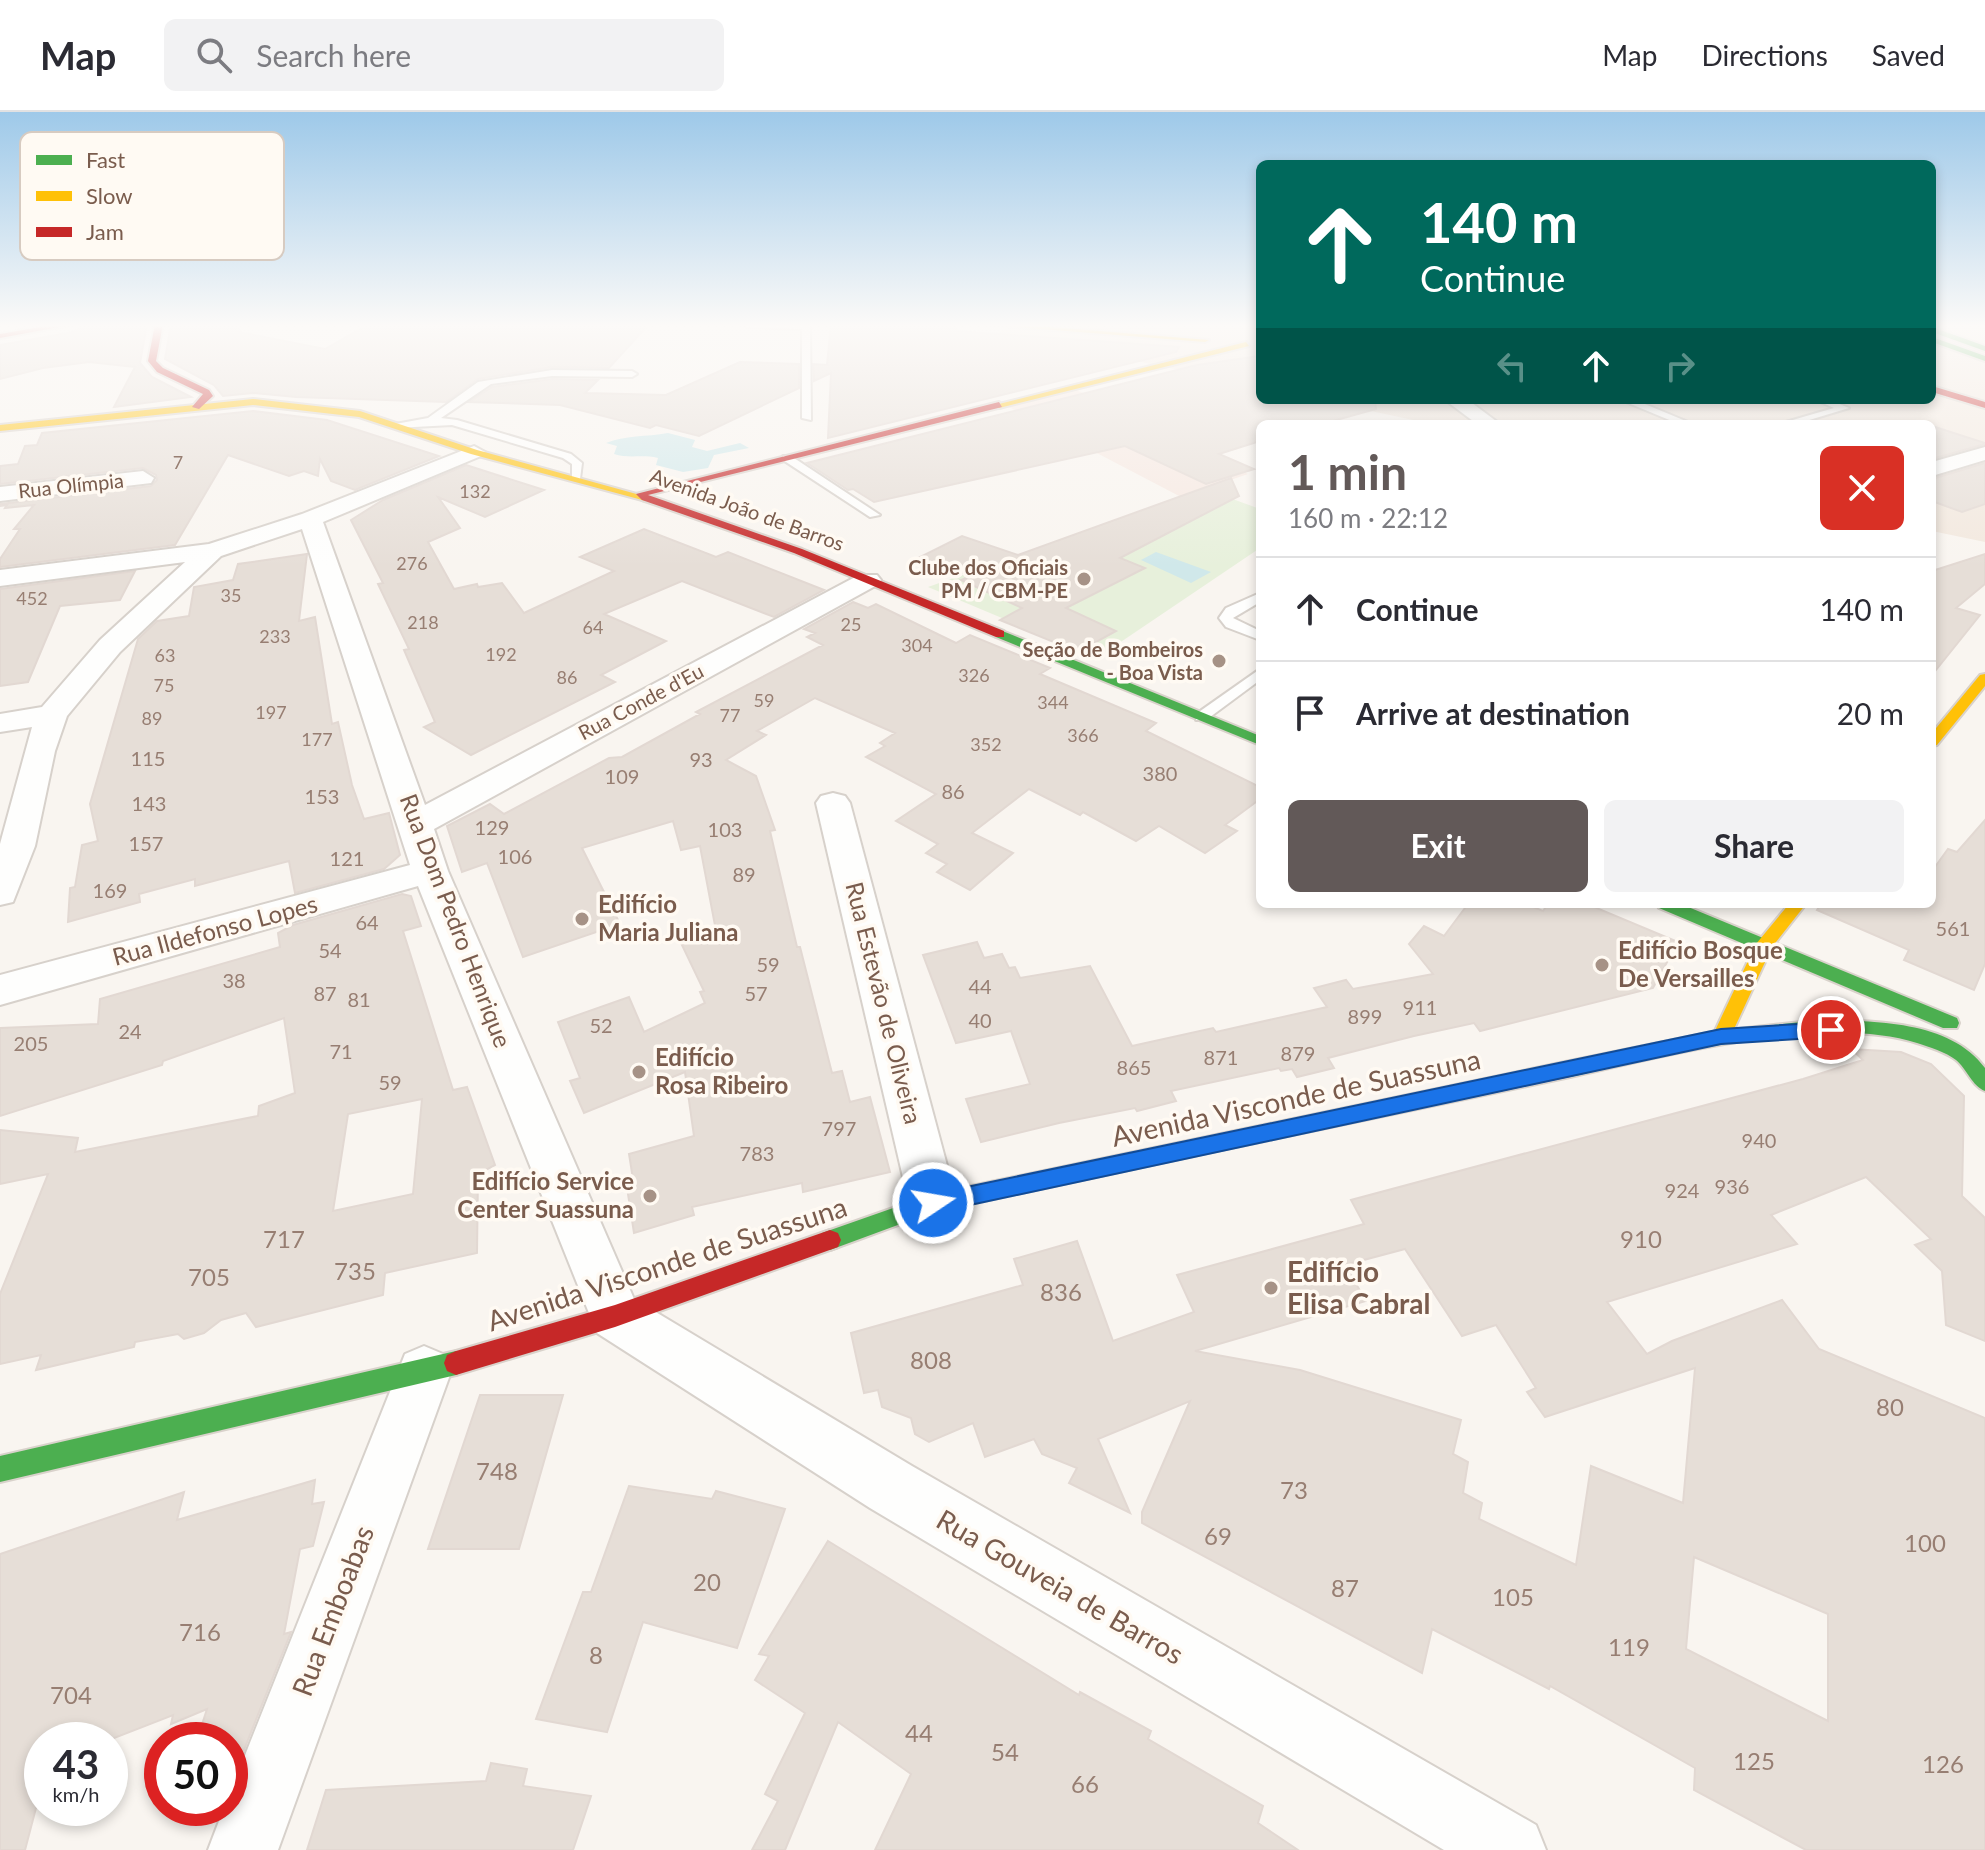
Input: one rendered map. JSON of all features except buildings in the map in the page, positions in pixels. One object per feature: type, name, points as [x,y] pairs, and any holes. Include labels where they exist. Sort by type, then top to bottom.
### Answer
[{"type":"main road","name":"Avenida João de Barros","points":[[0,428],[231,405]]},
{"type":"main road","name":"Avenida João de Barros","points":[[286,405],[360,414],[474,452],[641,494],[868,580],[1256,739]]},
{"type":"main road","points":[[641,494],[1003,405]]},
{"type":"main road","points":[[1936,737],[1985,678]]},
{"type":"main road","points":[[1675,908],[1971,1032]]},
{"type":"main road","points":[[1721,1037],[1765,944],[1795,908]]},
{"type":"main road","name":"Avenida Visconde de Suassuna","points":[[0,1469],[424,1372],[615,1316],[933,1203],[1721,1037],[1831,1030],[1908,1031],[1960,1052],[1985,1083]]},
{"type":"street","points":[[1462,405],[1484,420]]},
{"type":"street","points":[[0,578],[212,551],[310,519],[474,452]]},
{"type":"street","points":[[1936,468],[1985,453]]},
{"type":"street","name":"Rua Olímpia","points":[[0,494],[143,478]]},
{"type":"street","name":"Rua Dom Pedro Henrique","points":[[310,519],[430,871],[615,1316]]},
{"type":"street","points":[[0,893],[17,846],[39,751],[52,714],[110,646],[212,551]]},
{"type":"street","name":"Rua Conde d'Eu","points":[[415,825],[868,580]]},
{"type":"street","points":[[0,723],[52,714]]},
{"type":"street","name":"Rua Estevão de Oliveira","points":[[833,803],[933,1203]]},
{"type":"street","name":"Rua Ildefonso Lopes","points":[[0,990],[430,871]]},
{"type":"street","name":"Rua Gouveia de Barros","points":[[615,1316],[891,1487],[1477,1841]]},
{"type":"street","name":"Rua Emboabas","points":[[243,1850],[424,1372]]},
{"type":"lane","points":[[431,421],[453,405]]},
{"type":"lane","points":[[807,405],[807,418]]},
{"type":"lane","points":[[1639,405],[1678,420]]},
{"type":"lane","points":[[1799,420],[1844,408],[1836,405]]},
{"type":"lane","points":[[395,425],[453,422],[567,456],[577,463],[576,477]]},
{"type":"lane","points":[[787,458],[874,515]]},
{"type":"lane","points":[[1256,599],[1231,611],[1226,618],[1231,624],[1256,634]]},
{"type":"lane","points":[[1201,717],[1256,676]]},
{"type":"shaded area","points":[[1111,405],[1158,426],[1150,429],[1248,474],[1181,497],[1007,406]]},
{"type":"shaded area","points":[[1343,405],[1985,405],[1985,542],[1936,532],[1936,420],[1413,420]]},
{"type":"green space","name":"Clube dos Oficiais PM / CBM-PE","points":[[1205,489],[1256,508],[1256,551],[1097,658],[928,587]]},
{"type":"water","points":[[668,433],[695,440],[692,447],[707,451],[740,443],[749,448],[714,455],[708,468],[683,472],[656,465],[658,458],[614,454],[617,446],[606,443],[628,437]]},
{"type":"water","points":[[1156,552],[1211,572],[1191,583],[1141,560]]},
{"type":"traffic: fast","points":[[1000,634],[1256,739]]},
{"type":"traffic: fast","points":[[1675,908],[1950,1023]]},
{"type":"traffic: fast","points":[[1570,1069],[1712,1039],[1819,1027],[1870,1028],[1916,1035],[1957,1051],[1969,1061],[1985,1083]]},
{"type":"traffic: fast","points":[[830,1240],[933,1203],[1221,1142]]},
{"type":"traffic: fast","points":[[0,1469],[456,1363]]},
{"type":"traffic: slow","points":[[0,428],[223,405]]},
{"type":"traffic: slow","points":[[281,405],[360,414],[474,452],[646,498]]},
{"type":"traffic: slow","points":[[1936,737],[1985,678]]},
{"type":"traffic: slow","points":[[1721,1037],[1765,944],[1795,908]]},
{"type":"traffic: jam","points":[[641,494],[999,405]]},
{"type":"traffic: jam","points":[[646,498],[798,551],[1000,634]]},
{"type":"traffic: jam","points":[[1221,1142],[1570,1069]]},
{"type":"traffic: jam","points":[[456,1363],[615,1316],[830,1240]]},
{"type":"place","name":"Clube dos Oficiais PM / CBM-PE","points":[[1084,579]]},
{"type":"place","name":"Seção de Bombeiros - Boa Vista","points":[[1219,661]]},
{"type":"place","name":"Edifício Maria Juliana","points":[[582,919]]},
{"type":"place","name":"Edifício Bosque De Versailles","points":[[1602,965]]},
{"type":"place","name":"Edifício Rosa Ribeiro","points":[[639,1072]]},
{"type":"place","name":"Edifício Service Center Suassuna","points":[[650,1196]]},
{"type":"place","name":"Edifício Elisa Cabral","points":[[1271,1288]]},
{"type":"route","points":[[933,1203],[1721,1037],[1831,1030]]}]
